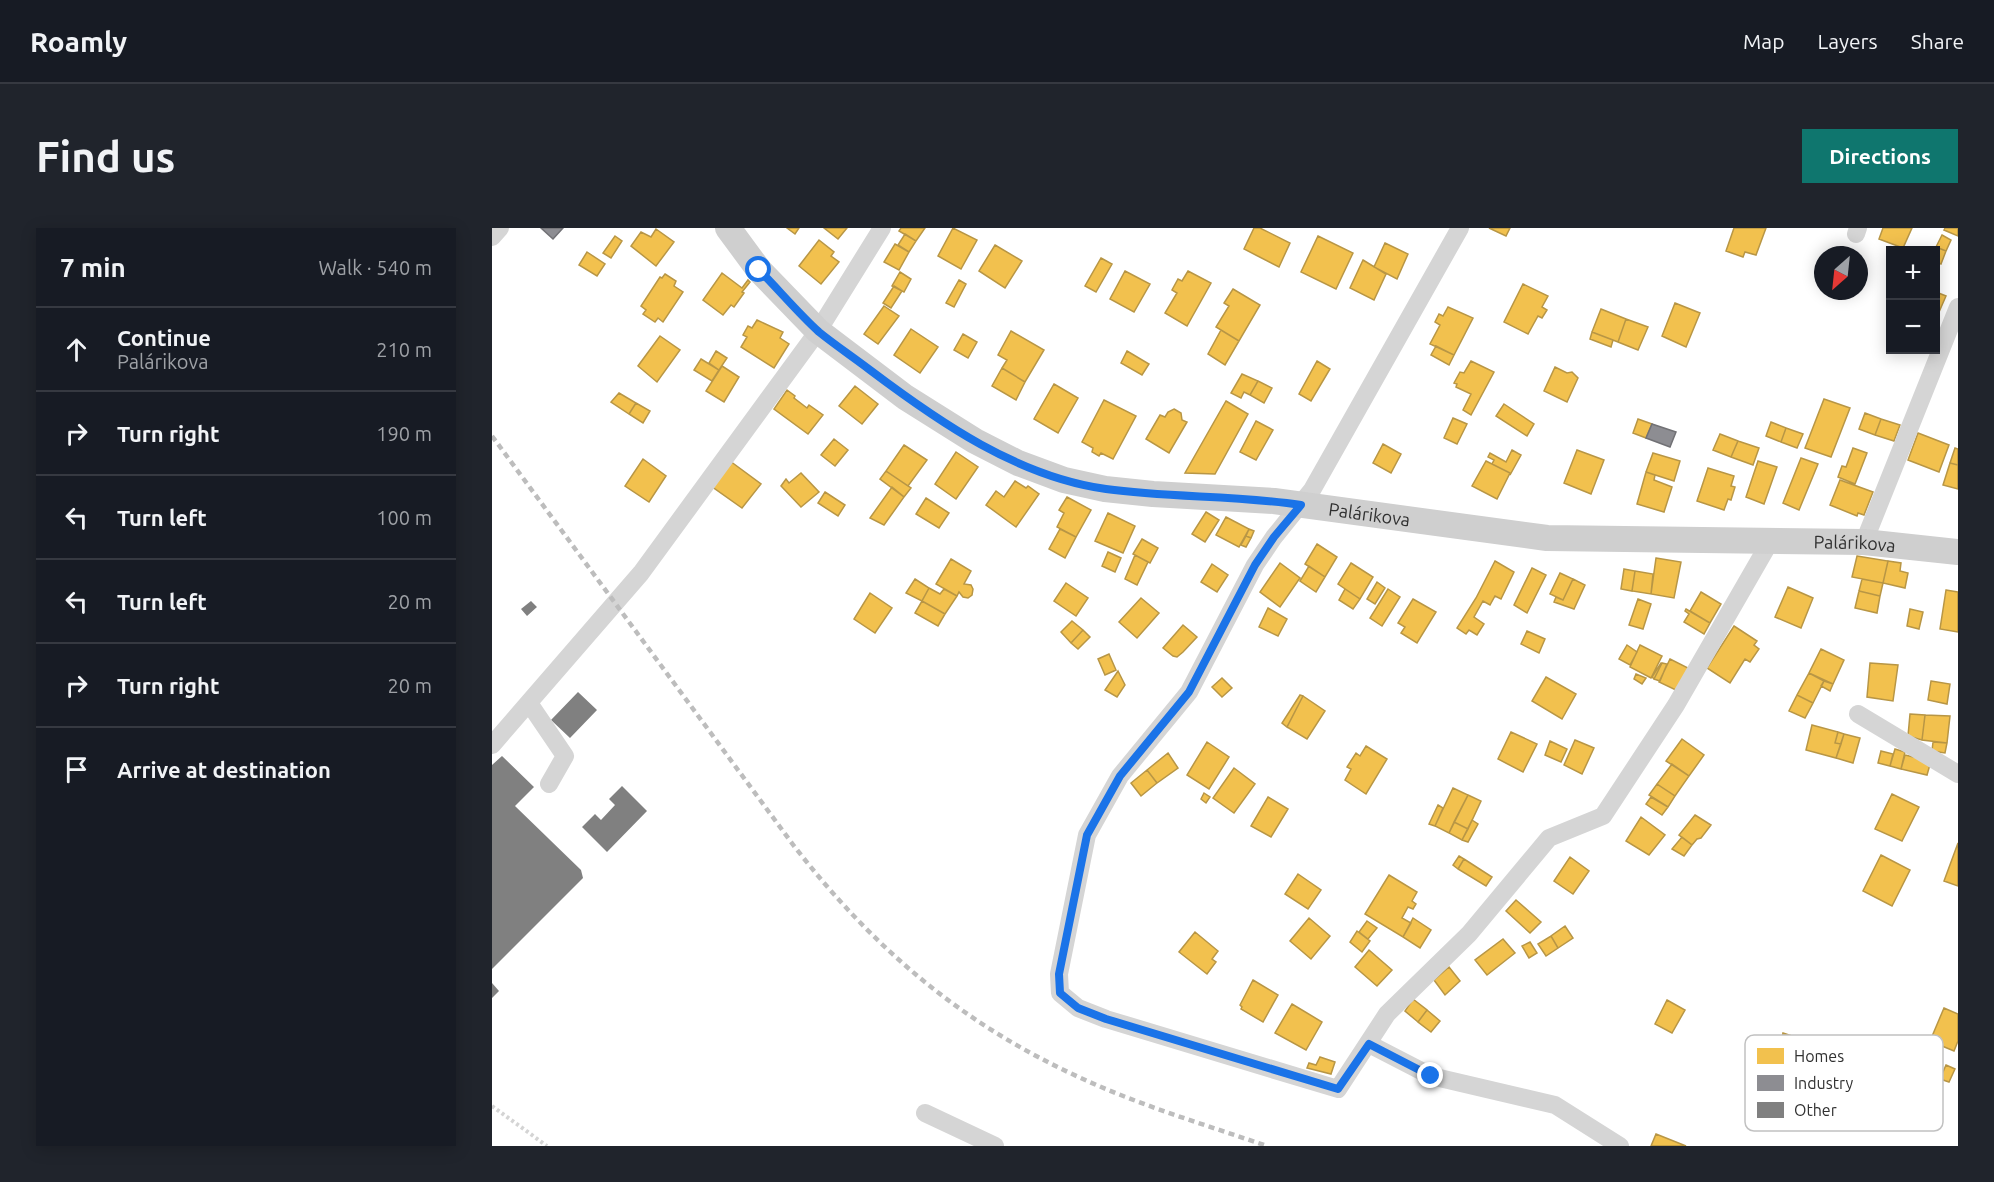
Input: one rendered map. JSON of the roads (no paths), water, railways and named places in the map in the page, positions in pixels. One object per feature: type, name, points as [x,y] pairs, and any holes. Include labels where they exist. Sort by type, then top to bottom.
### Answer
[{"type":"main road","name":"Palárikova","points":[[728,228],[759,270],[818,331],[905,397],[975,441],[1018,463],[1064,480],[1115,490],[1274,501],[1547,538],[1864,542],[1958,552]]},
{"type":"street","points":[[492,237],[500,228]]},
{"type":"street","points":[[492,745],[601,618],[628,590],[818,331],[882,228]]},
{"type":"street","points":[[1460,228],[1312,490],[1274,537],[1255,565],[1189,692],[1120,776],[1087,835],[1059,974],[1060,993],[1078,1008],[1106,1019],[1338,1089],[1387,1014],[1469,934],[1549,838],[1603,816],[1676,705],[1771,540]]},
{"type":"street","points":[[1864,542],[1958,307]]},
{"type":"street","points":[[529,703],[565,756],[549,784]]},
{"type":"street","points":[[1858,714],[1958,774]]},
{"type":"street","points":[[1369,1044],[1431,1076],[1555,1105],[1620,1146]]},
{"type":"street","points":[[925,1113],[995,1146]]},
{"type":"railway","points":[[492,436],[794,846],[824,883],[889,951],[960,1009],[1039,1058],[1128,1098],[1267,1146]]}]
